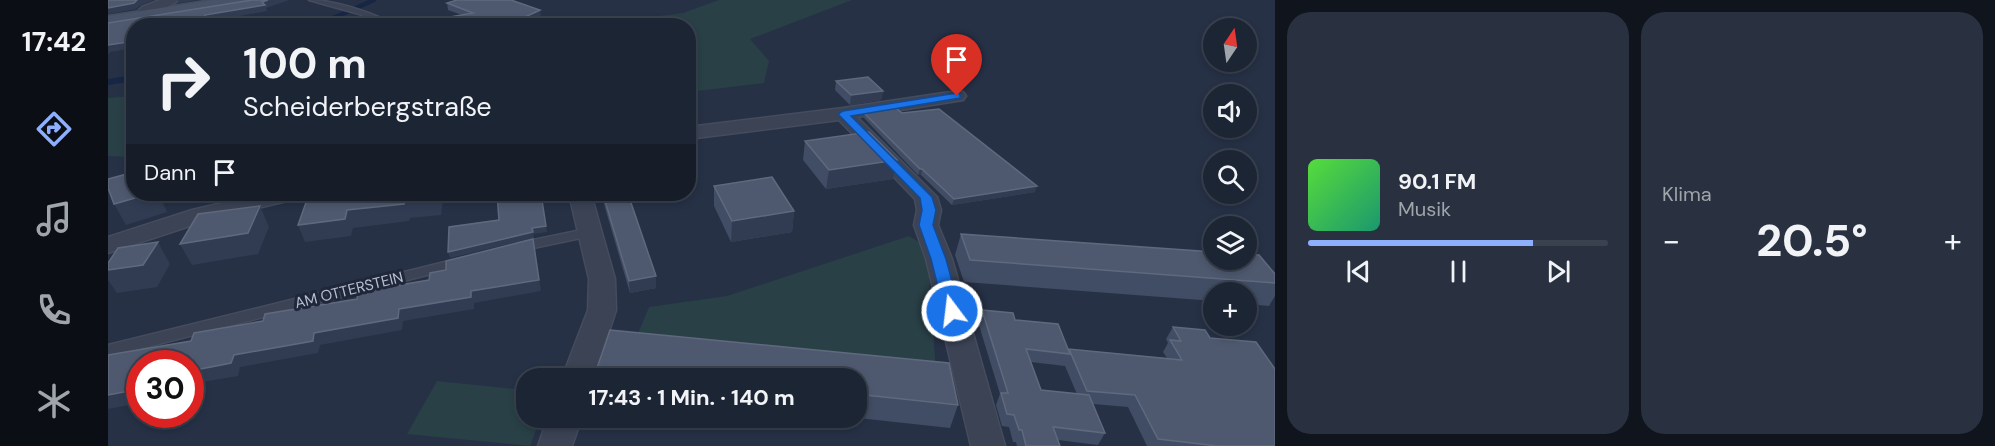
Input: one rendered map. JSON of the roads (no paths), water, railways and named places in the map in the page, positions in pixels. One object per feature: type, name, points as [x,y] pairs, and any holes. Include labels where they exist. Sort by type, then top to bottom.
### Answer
[{"type":"main road","points":[[134,18],[249,0]]},
{"type":"main road","points":[[108,22],[126,19]]},
{"type":"street","points":[[140,17],[147,10],[172,0]]},
{"type":"street","points":[[696,132],[843,114],[957,96]]},
{"type":"street","points":[[843,114],[926,197],[929,210],[926,225],[939,259],[988,446]]},
{"type":"street","points":[[108,245],[200,215],[258,201]]},
{"type":"street","points":[[582,201],[602,279],[602,310],[582,368]]},
{"type":"street","points":[[555,446],[561,428]]},
{"type":"lane","points":[[312,0],[374,18]]},
{"type":"lane","points":[[509,250],[591,232]]},
{"type":"lane","name":"AM OTTERSTEIN","points":[[108,351],[475,258]]},
{"type":"waterway","points":[[333,18],[374,0]]},
{"type":"waterway","points":[[108,82],[126,79]]}]
